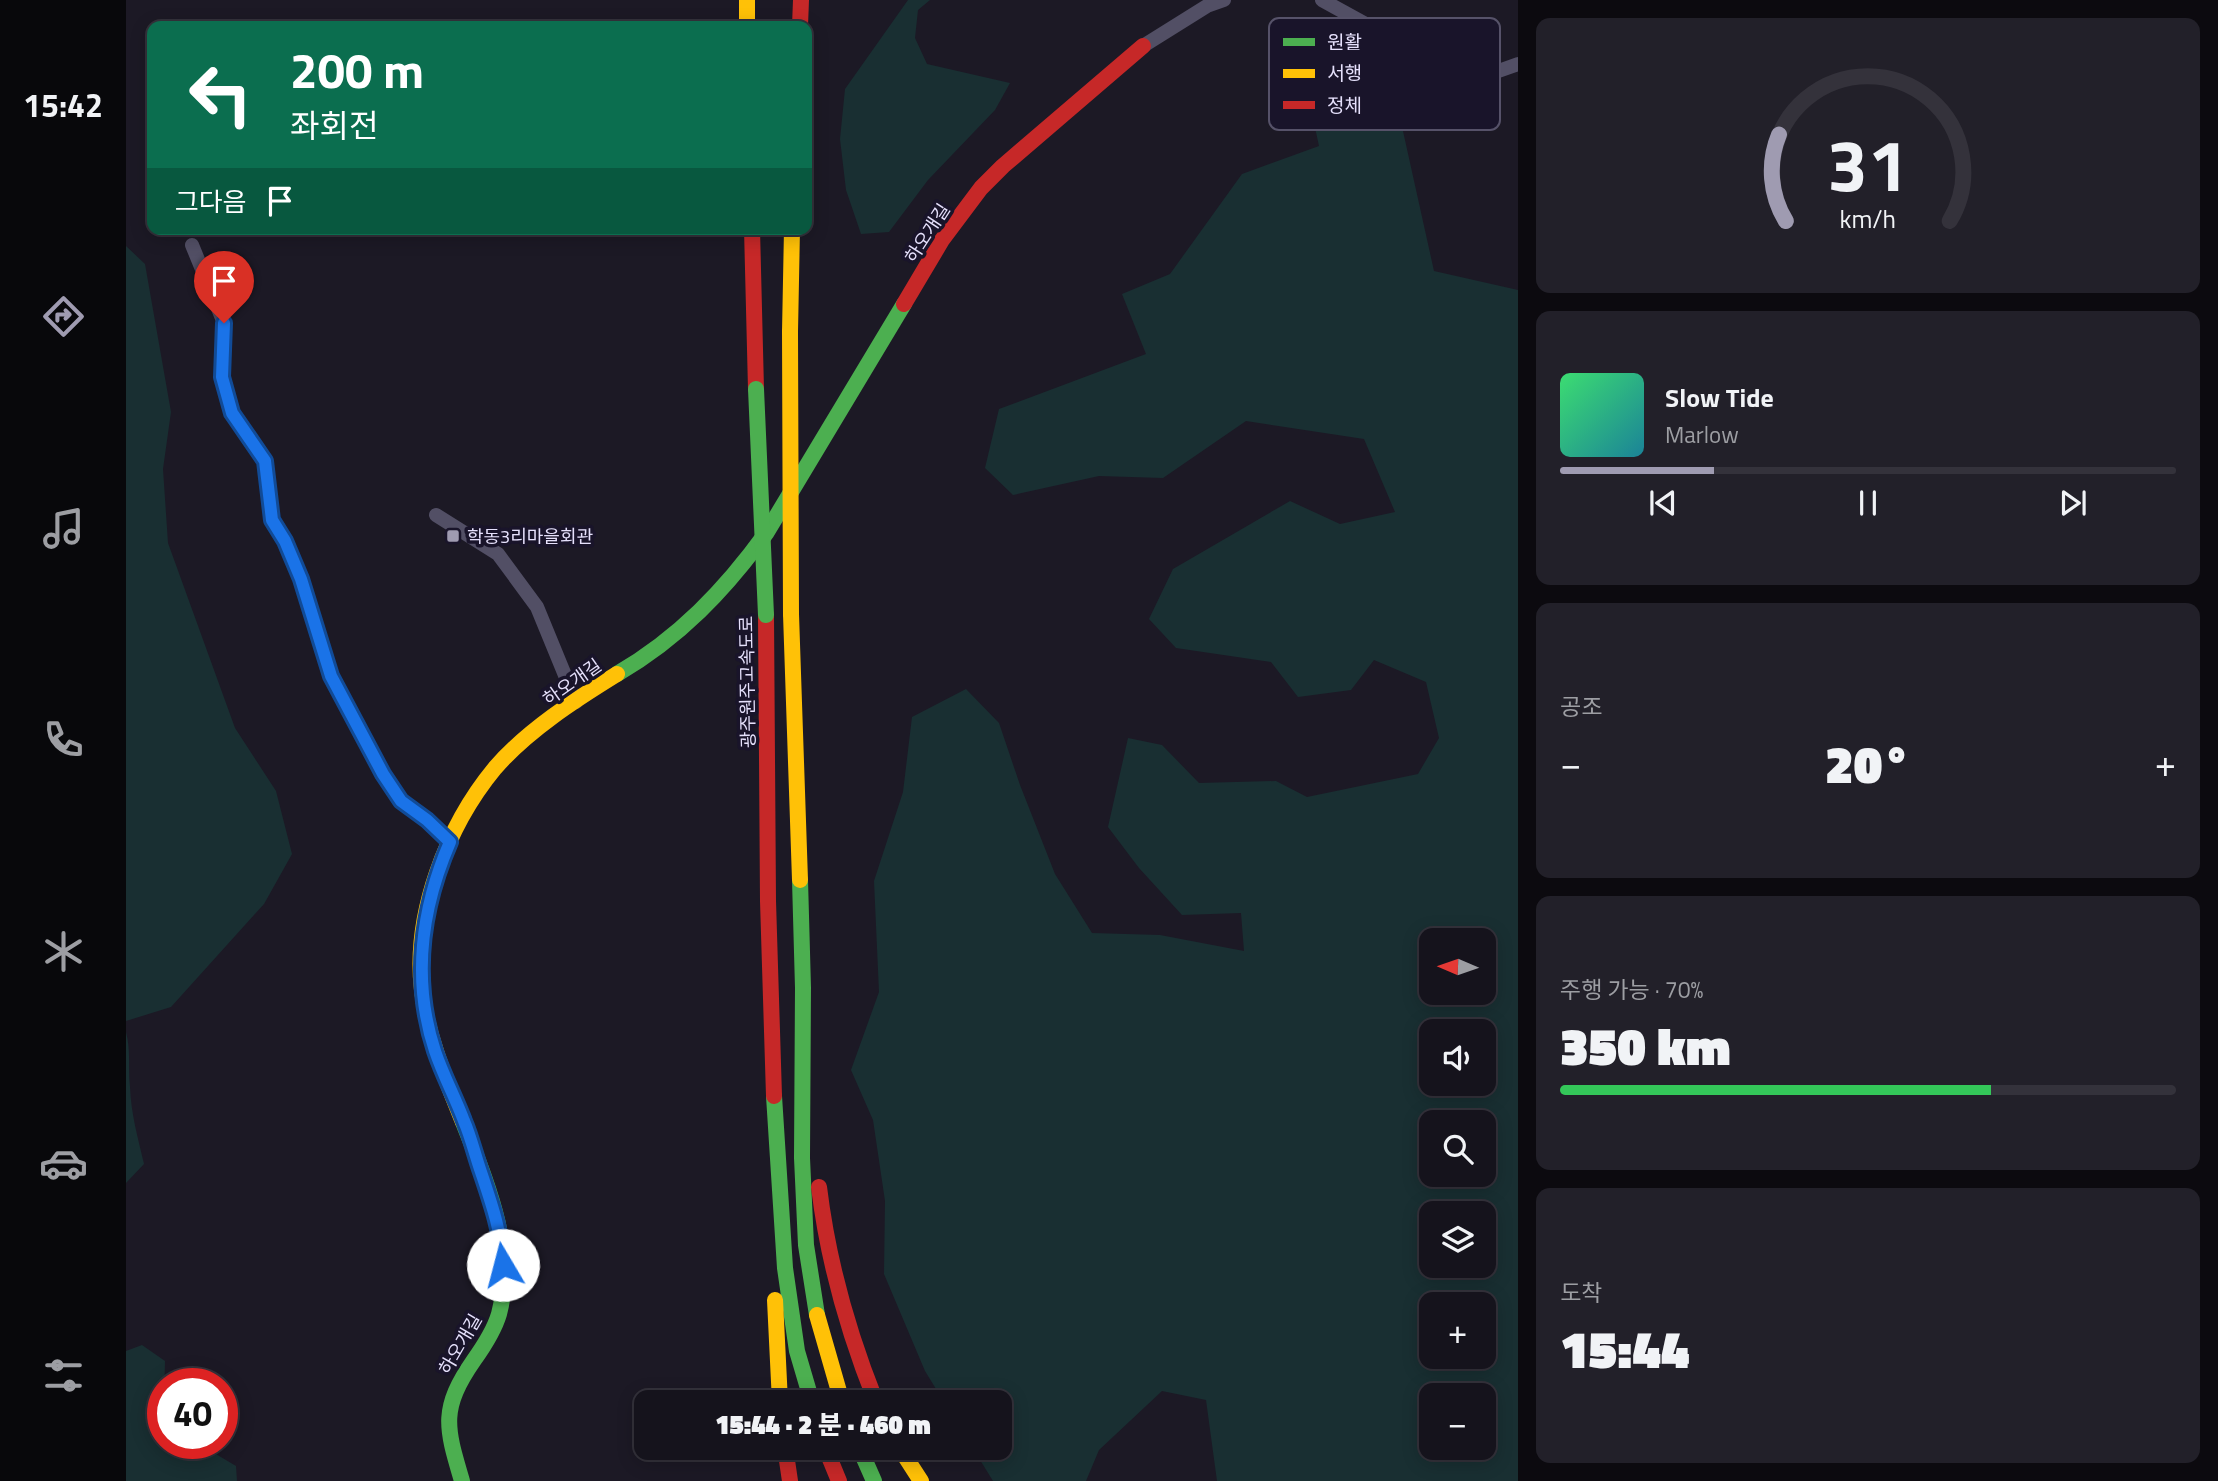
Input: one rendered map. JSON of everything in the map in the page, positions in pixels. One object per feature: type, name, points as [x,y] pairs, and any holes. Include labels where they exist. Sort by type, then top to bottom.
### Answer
[{"type":"main road","points":[[747,0],[747,21]]},
{"type":"main road","points":[[800,21],[801,0]]},
{"type":"main road","name":"하오개길","points":[[462,1481],[449,1428],[449,1410],[454,1395],[500,1314],[503,1249],[464,1121],[435,1051],[422,988],[423,941],[428,914],[437,875],[450,842],[490,776],[506,757],[576,702],[661,647],[709,602],[743,565],[774,521],[942,240],[961,215],[1003,166],[1143,46]]},
{"type":"main road","name":"광주원주고속도로","points":[[752,235],[766,615],[768,901],[775,1134]]},
{"type":"main road","points":[[792,235],[791,614],[803,1026],[802,1158],[806,1245],[818,1320],[838,1390]]},
{"type":"main road","points":[[803,1026],[821,1210],[835,1286],[854,1349],[871,1390]]},
{"type":"main road","points":[[775,1134],[771,1189],[779,1390]]},
{"type":"main road","points":[[775,1134],[785,1268],[797,1351],[808,1390]]},
{"type":"main road","points":[[787,1460],[790,1481]]},
{"type":"main road","points":[[830,1460],[839,1481]]},
{"type":"main road","points":[[865,1460],[874,1481]]},
{"type":"main road","points":[[907,1460],[921,1481]]},
{"type":"street","points":[[1143,46],[1206,6],[1224,0]]},
{"type":"street","points":[[1322,0],[1355,18]]},
{"type":"street","points":[[1500,70],[1518,64]]},
{"type":"street","points":[[192,245],[224,323],[222,377],[232,413],[265,461],[272,520],[285,541],[301,579],[331,676],[383,774],[401,801],[427,820],[450,842]]},
{"type":"street","points":[[436,515],[498,554],[537,607],[576,702]]},
{"type":"green space","points":[[908,0],[930,0],[918,10],[915,38],[927,64],[1010,83],[995,110],[928,180],[889,232],[861,234],[846,190],[840,139],[845,89]]},
{"type":"green space","points":[[1316,130],[1403,130],[1434,271],[1518,290],[1518,1481],[1217,1481],[1206,1400],[1162,1391],[1099,1450],[1086,1481],[993,1481],[980,1460],[1012,1460],[1012,1390],[937,1390],[925,1371],[884,1274],[885,1201],[873,1120],[851,1070],[879,992],[874,881],[903,792],[912,717],[966,689],[999,723],[1055,874],[1092,933],[1160,935],[1244,951],[1241,913],[1182,915],[1139,868],[1108,827],[1128,738],[1162,745],[1199,783],[1276,781],[1307,797],[1418,774],[1439,738],[1426,682],[1374,660],[1351,690],[1298,697],[1271,662],[1176,648],[1149,619],[1173,569],[1290,501],[1340,524],[1395,512],[1364,439],[1246,421],[1163,478],[1099,476],[1013,495],[985,468],[999,409],[1146,354],[1122,294],[1170,274],[1242,174],[1319,146]]},
{"type":"green space","points":[[126,246],[145,264],[171,412],[163,469],[168,543],[235,728],[276,791],[292,854],[264,904],[171,1007],[126,1021]]},
{"type":"green space","points":[[126,1032],[132,1107],[144,1164],[126,1183]]},
{"type":"green space","points":[[142,1345],[165,1361],[165,1368],[147,1368],[147,1459],[224,1459],[236,1466],[237,1481],[126,1481],[126,1351]]},
{"type":"traffic: fast","points":[[617,674],[681,629],[735,574],[767,532],[904,304]]},
{"type":"traffic: fast","points":[[756,389],[766,615]]},
{"type":"traffic: fast","points":[[800,880],[803,988],[802,1158],[806,1245],[817,1315]]},
{"type":"traffic: fast","points":[[774,1096],[785,1268],[797,1351],[808,1390]]},
{"type":"traffic: fast","points":[[462,1481],[452,1446],[449,1419],[451,1406],[463,1377],[497,1320],[503,1290],[504,1265],[496,1216],[463,1122]]},
{"type":"traffic: fast","points":[[865,1460],[874,1481]]},
{"type":"traffic: slow","points":[[747,0],[747,21]]},
{"type":"traffic: slow","points":[[790,332],[792,235]]},
{"type":"traffic: slow","points":[[790,332],[791,614]]},
{"type":"traffic: slow","points":[[791,614],[800,880]]},
{"type":"traffic: slow","points":[[463,1122],[433,1041],[422,990],[423,931],[437,872],[462,816],[495,768],[537,728],[617,674]]},
{"type":"traffic: slow","points":[[775,1300],[779,1390]]},
{"type":"traffic: slow","points":[[817,1315],[839,1390]]},
{"type":"traffic: slow","points":[[907,1460],[921,1481]]},
{"type":"traffic: jam","points":[[800,21],[801,0]]},
{"type":"traffic: jam","points":[[904,304],[942,240],[981,188],[1143,46]]},
{"type":"traffic: jam","points":[[752,235],[756,389]]},
{"type":"traffic: jam","points":[[766,615],[768,901],[774,1096]]},
{"type":"traffic: jam","points":[[819,1187],[840,1296],[872,1390]]},
{"type":"traffic: jam","points":[[787,1460],[790,1481]]},
{"type":"traffic: jam","points":[[830,1460],[839,1481]]},
{"type":"place","name":"학동3리마을회관","points":[[453,536]]},
{"type":"route","points":[[224,323],[222,377],[232,413],[265,461],[272,520],[285,541],[301,579],[331,676],[383,774],[401,801],[427,820],[450,842],[434,886],[428,914],[423,941],[422,988],[435,1051],[464,1121],[485,1186],[503,1249],[503,1265]]}]
